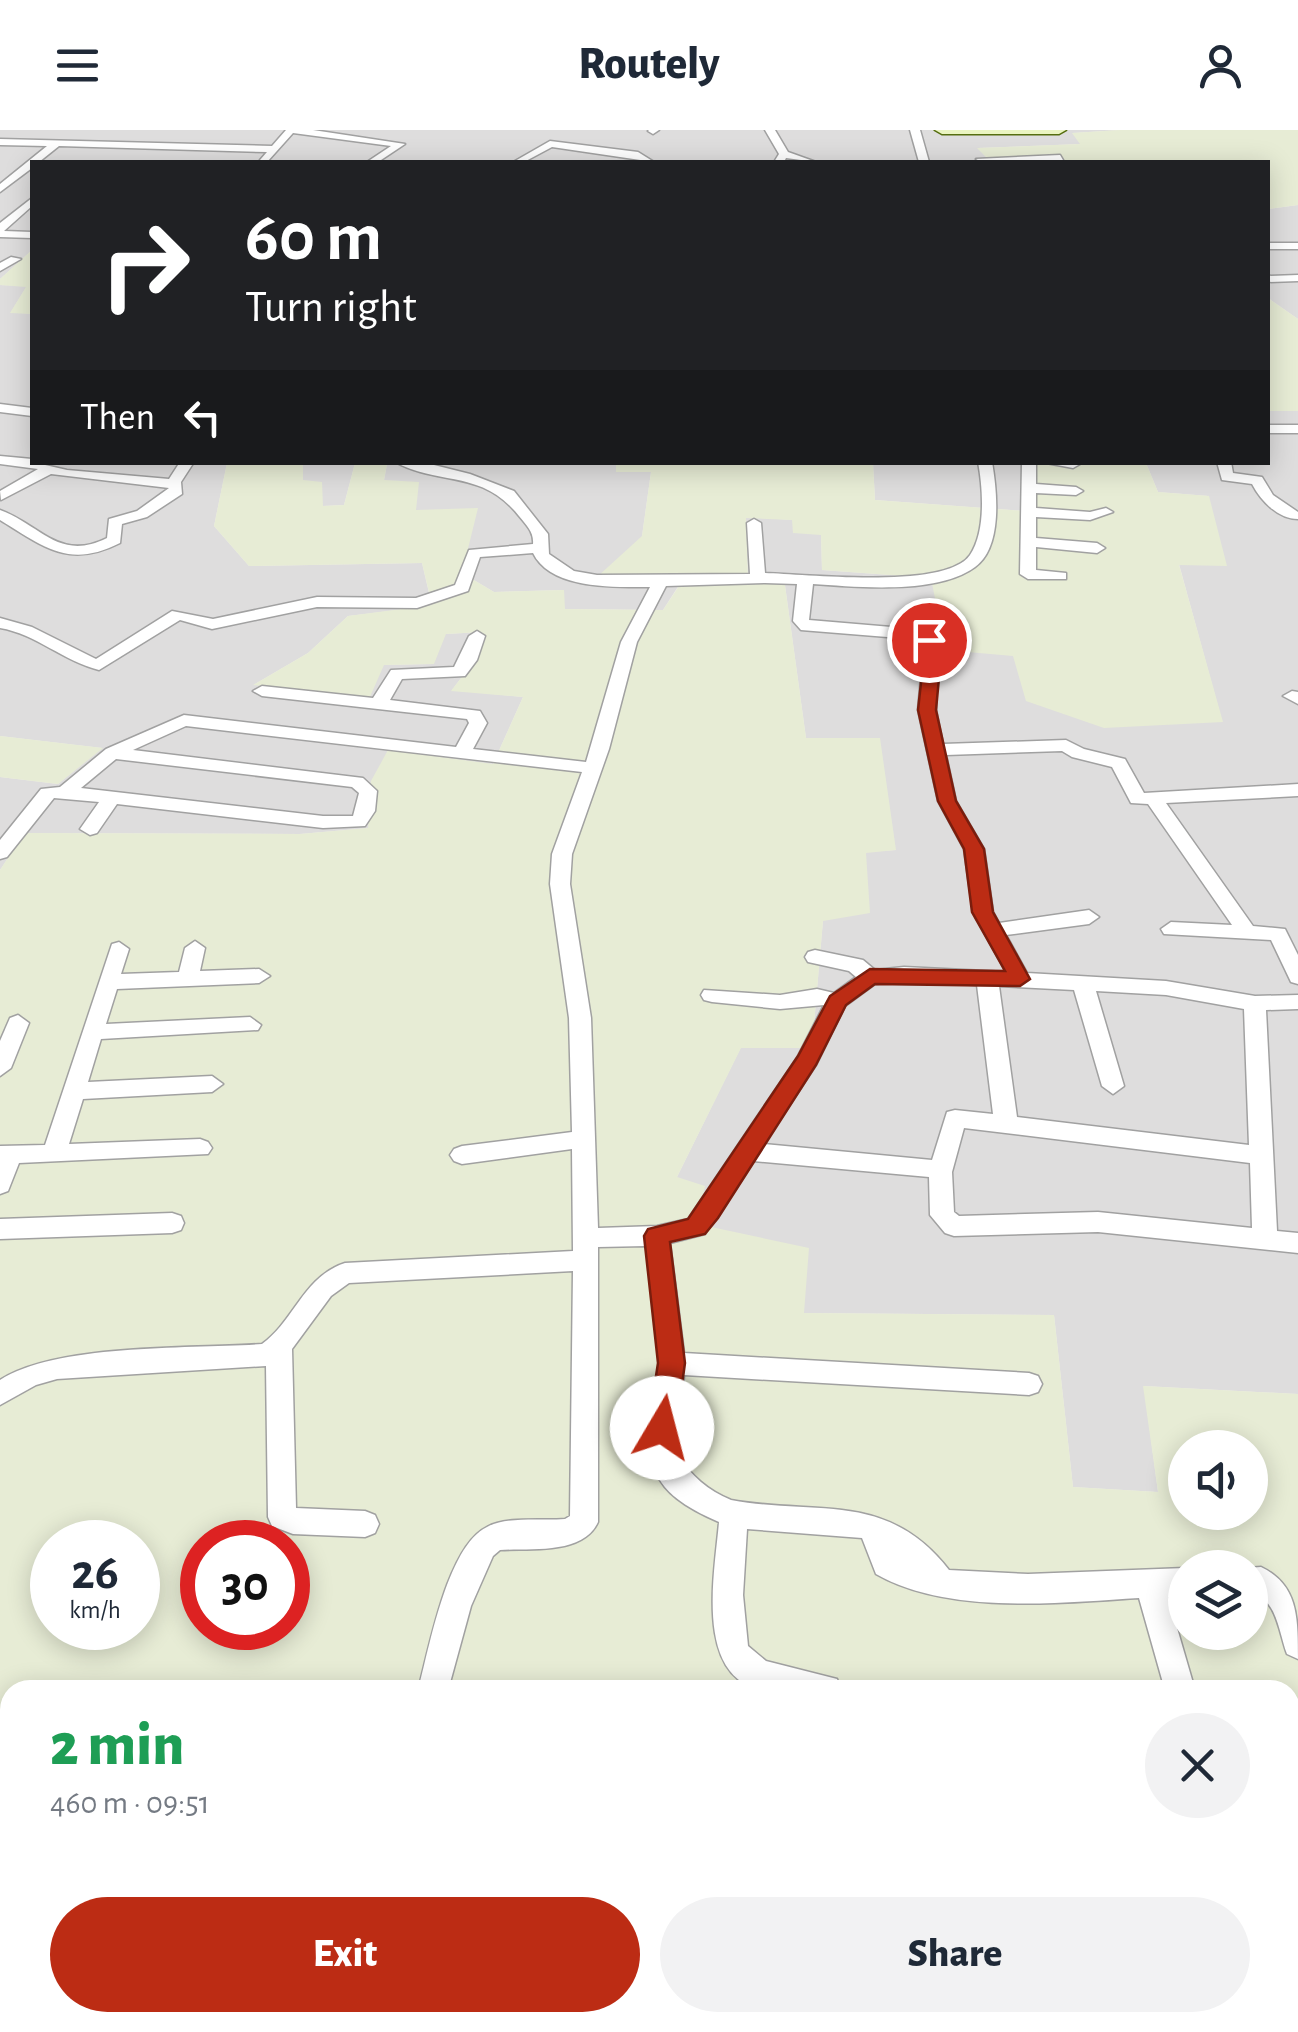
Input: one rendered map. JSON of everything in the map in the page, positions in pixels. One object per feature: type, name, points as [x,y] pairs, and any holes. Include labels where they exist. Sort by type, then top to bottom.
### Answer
[{"type":"street","points":[[37,160],[66,130]]},
{"type":"street","points":[[265,160],[291,130],[400,144],[375,160]]},
{"type":"street","points":[[770,130],[782,158]]},
{"type":"street","points":[[915,130],[923,160]]},
{"type":"street","points":[[944,130],[1060,130]]},
{"type":"street","points":[[961,131],[982,160],[1060,158]]},
{"type":"street","points":[[147,147],[162,135],[232,136],[217,160]]},
{"type":"street","points":[[0,142],[274,150]]},
{"type":"street","points":[[522,160],[550,144],[638,155],[643,160]]},
{"type":"street","points":[[0,156],[58,157]]},
{"type":"street","points":[[3,187],[28,170]]},
{"type":"street","points":[[3,187],[30,185]]},
{"type":"street","points":[[0,231],[30,202]]},
{"type":"street","points":[[0,231],[30,235]]},
{"type":"street","points":[[1270,246],[1298,246]]},
{"type":"street","points":[[0,268],[8,253]]},
{"type":"street","points":[[1270,279],[1297,278]]},
{"type":"street","points":[[1,409],[30,412]]},
{"type":"street","points":[[1270,428],[1298,429]]},
{"type":"street","points":[[0,460],[30,462]]},
{"type":"street","points":[[37,465],[48,470],[174,484]]},
{"type":"street","points":[[174,484],[186,465]]},
{"type":"street","points":[[415,465],[470,478],[509,494],[541,534],[541,556],[568,576],[660,582],[758,578],[903,593]]},
{"type":"street","points":[[470,478],[476,465]]},
{"type":"street","points":[[805,582],[913,579],[972,562],[986,544],[985,465]]},
{"type":"street","points":[[1030,465],[1026,512],[1028,574],[1061,576]]},
{"type":"street","points":[[1225,465],[1228,476],[1258,480],[1268,498],[1297,519]]},
{"type":"street","points":[[48,470],[0,495],[4,500],[0,511],[67,554],[113,542],[112,523],[142,514],[176,490],[174,484]]},
{"type":"street","points":[[1031,488],[1076,491]]},
{"type":"street","points":[[1026,512],[1090,516],[1106,512]]},
{"type":"street","points":[[754,524],[758,578]]},
{"type":"street","points":[[1028,542],[1096,548]]},
{"type":"street","points":[[0,623],[24,625],[56,649],[100,665],[178,614],[212,624],[318,602],[416,603],[462,588],[474,553],[543,548]]},
{"type":"street","points":[[436,1680],[472,1562],[484,1542],[570,1532],[584,1522],[585,1139],[576,984],[560,884],[570,822],[592,768],[629,642],[660,582]]},
{"type":"street","points":[[802,621],[805,582]]},
{"type":"street","points":[[802,621],[902,628]]},
{"type":"street","points":[[802,621],[811,628],[915,634],[932,642],[927,710],[939,750],[947,801],[974,849],[976,890],[1020,979]]},
{"type":"street","points":[[378,705],[400,673],[445,676],[459,672],[470,660],[477,636]]},
{"type":"street","points":[[262,691],[474,715],[478,723],[462,753]]},
{"type":"street","points":[[64,792],[112,753],[184,720],[592,768]]},
{"type":"street","points":[[939,750],[1066,744],[1086,756],[1116,760],[1133,798],[1298,790]]},
{"type":"street","points":[[0,853],[42,798],[52,791],[107,804],[358,822],[366,812],[368,791],[357,782],[112,753]]},
{"type":"street","points":[[1154,799],[1181,842],[1220,887],[1246,931]]},
{"type":"street","points":[[90,829],[107,804]]},
{"type":"street","points":[[994,930],[1088,917]]},
{"type":"street","points":[[1170,929],[1282,936],[1298,977]]},
{"type":"street","points":[[188,979],[195,948]]},
{"type":"street","points":[[54,1153],[119,949]]},
{"type":"street","points":[[815,957],[856,964],[870,976]]},
{"type":"street","points":[[108,982],[259,976]]},
{"type":"street","points":[[0,1394],[28,1376],[56,1368],[248,1358],[279,1347],[324,1286],[345,1273],[585,1249],[696,1227],[808,1059],[837,1001],[870,976],[1020,979],[1166,988],[1255,1003],[1298,1002]]},
{"type":"street","points":[[987,977],[1006,1124]]},
{"type":"street","points":[[1082,983],[1113,1086]]},
{"type":"street","points":[[712,995],[780,1002],[817,996],[837,1001]]},
{"type":"street","points":[[1255,1003],[1258,1154],[1265,1240]]},
{"type":"street","points":[[91,1032],[250,1026]]},
{"type":"street","points":[[0,1068],[11,1032]]},
{"type":"street","points":[[74,1091],[212,1084]]},
{"type":"street","points":[[1258,1154],[953,1118],[940,1172],[942,1215],[954,1226],[1098,1222],[1298,1243]]},
{"type":"street","points":[[462,1155],[585,1139]]},
{"type":"street","points":[[0,1185],[5,1155],[200,1148]]},
{"type":"street","points":[[745,1151],[940,1172]]},
{"type":"street","points":[[0,1229],[172,1224]]},
{"type":"street","points":[[656,1236],[672,1363],[662,1428],[663,1458],[692,1498],[734,1514],[846,1520],[874,1527],[920,1555],[940,1580],[978,1586],[1168,1583]]},
{"type":"street","points":[[279,1347],[282,1517],[292,1522],[365,1524]]},
{"type":"street","points":[[672,1363],[1029,1384]]},
{"type":"street","points":[[734,1514],[728,1634],[744,1665],[786,1680]]},
{"type":"street","points":[[1268,1583],[1279,1592],[1298,1644]]},
{"type":"street","points":[[1150,1584],[1177,1680]]},
{"type":"shaded area","points":[[0,130],[1120,130],[1073,133],[1082,144],[978,148],[989,160],[30,160],[30,252],[0,279]]},
{"type":"shaded area","points":[[1298,205],[1298,319],[1270,299],[1270,209]]},
{"type":"shaded area","points":[[0,285],[27,286],[11,312],[30,314],[30,465],[227,465],[214,526],[249,566],[422,563],[432,606],[348,616],[308,653],[255,684],[384,665],[433,664],[445,634],[483,632],[471,665],[452,690],[523,697],[493,764],[371,782],[369,828],[300,834],[25,833],[0,870],[0,777],[58,784],[102,748],[0,736]]},
{"type":"shaded area","points":[[1270,411],[1298,411],[1298,1394],[1144,1386],[1158,1492],[1073,1487],[1054,1315],[803,1313],[696,1224],[677,1177],[741,1047],[812,1047],[823,920],[866,852],[896,850],[806,738],[784,578],[748,581],[746,517],[793,520],[821,535],[822,570],[931,578],[1013,656],[1222,721],[1179,564],[1209,496],[1158,492],[1147,465],[1270,465]]},
{"type":"shaded area","points":[[303,465],[354,465],[344,505],[322,506],[303,480]]},
{"type":"shaded area","points":[[387,465],[616,465],[617,472],[651,472],[642,536],[679,585],[663,610],[564,609],[563,590],[494,592],[462,573],[416,510],[384,480]]},
{"type":"shaded area","points":[[873,465],[1023,465],[1025,511],[875,500]]},
{"type":"green space","points":[[1298,130],[1298,205],[1270,209],[1270,160],[989,160],[977,148],[1080,144],[1072,133]]},
{"type":"green space","points":[[30,252],[30,314],[10,313],[26,287],[0,285],[0,279]]},
{"type":"green space","points":[[1270,299],[1298,319],[1298,411],[1270,411]]},
{"type":"green space","points":[[227,465],[303,465],[303,480],[322,482],[323,506],[344,505],[354,465],[387,465],[384,480],[419,482],[416,510],[478,508],[462,573],[494,592],[564,590],[565,609],[663,610],[679,586],[597,577],[642,536],[651,472],[616,472],[616,465],[873,465],[875,500],[1025,511],[1023,465],[1147,465],[1158,492],[1209,496],[1227,566],[1179,565],[1223,722],[1104,728],[1026,701],[1013,656],[945,650],[931,578],[822,570],[821,535],[793,533],[792,520],[746,518],[748,580],[784,578],[806,738],[880,738],[896,850],[866,853],[870,913],[823,921],[812,1048],[741,1048],[677,1177],[705,1186],[697,1224],[809,1248],[804,1313],[1054,1315],[1073,1487],[1158,1492],[1143,1386],[1298,1394],[1298,1680],[0,1680],[0,870],[24,833],[300,834],[368,828],[371,781],[388,750],[493,764],[523,697],[451,691],[471,665],[482,632],[446,634],[434,664],[384,665],[369,699],[253,685],[308,653],[348,616],[432,605],[422,563],[249,566],[214,526]]},
{"type":"green space","points":[[0,736],[103,748],[58,784],[0,777]]},
{"type":"route","points":[[662,1428],[672,1363],[656,1236],[696,1227],[709,1211],[808,1059],[837,1001],[870,976],[1020,979],[982,912],[976,890],[974,849],[947,801],[939,750],[927,710],[933,646],[929,640]]}]
